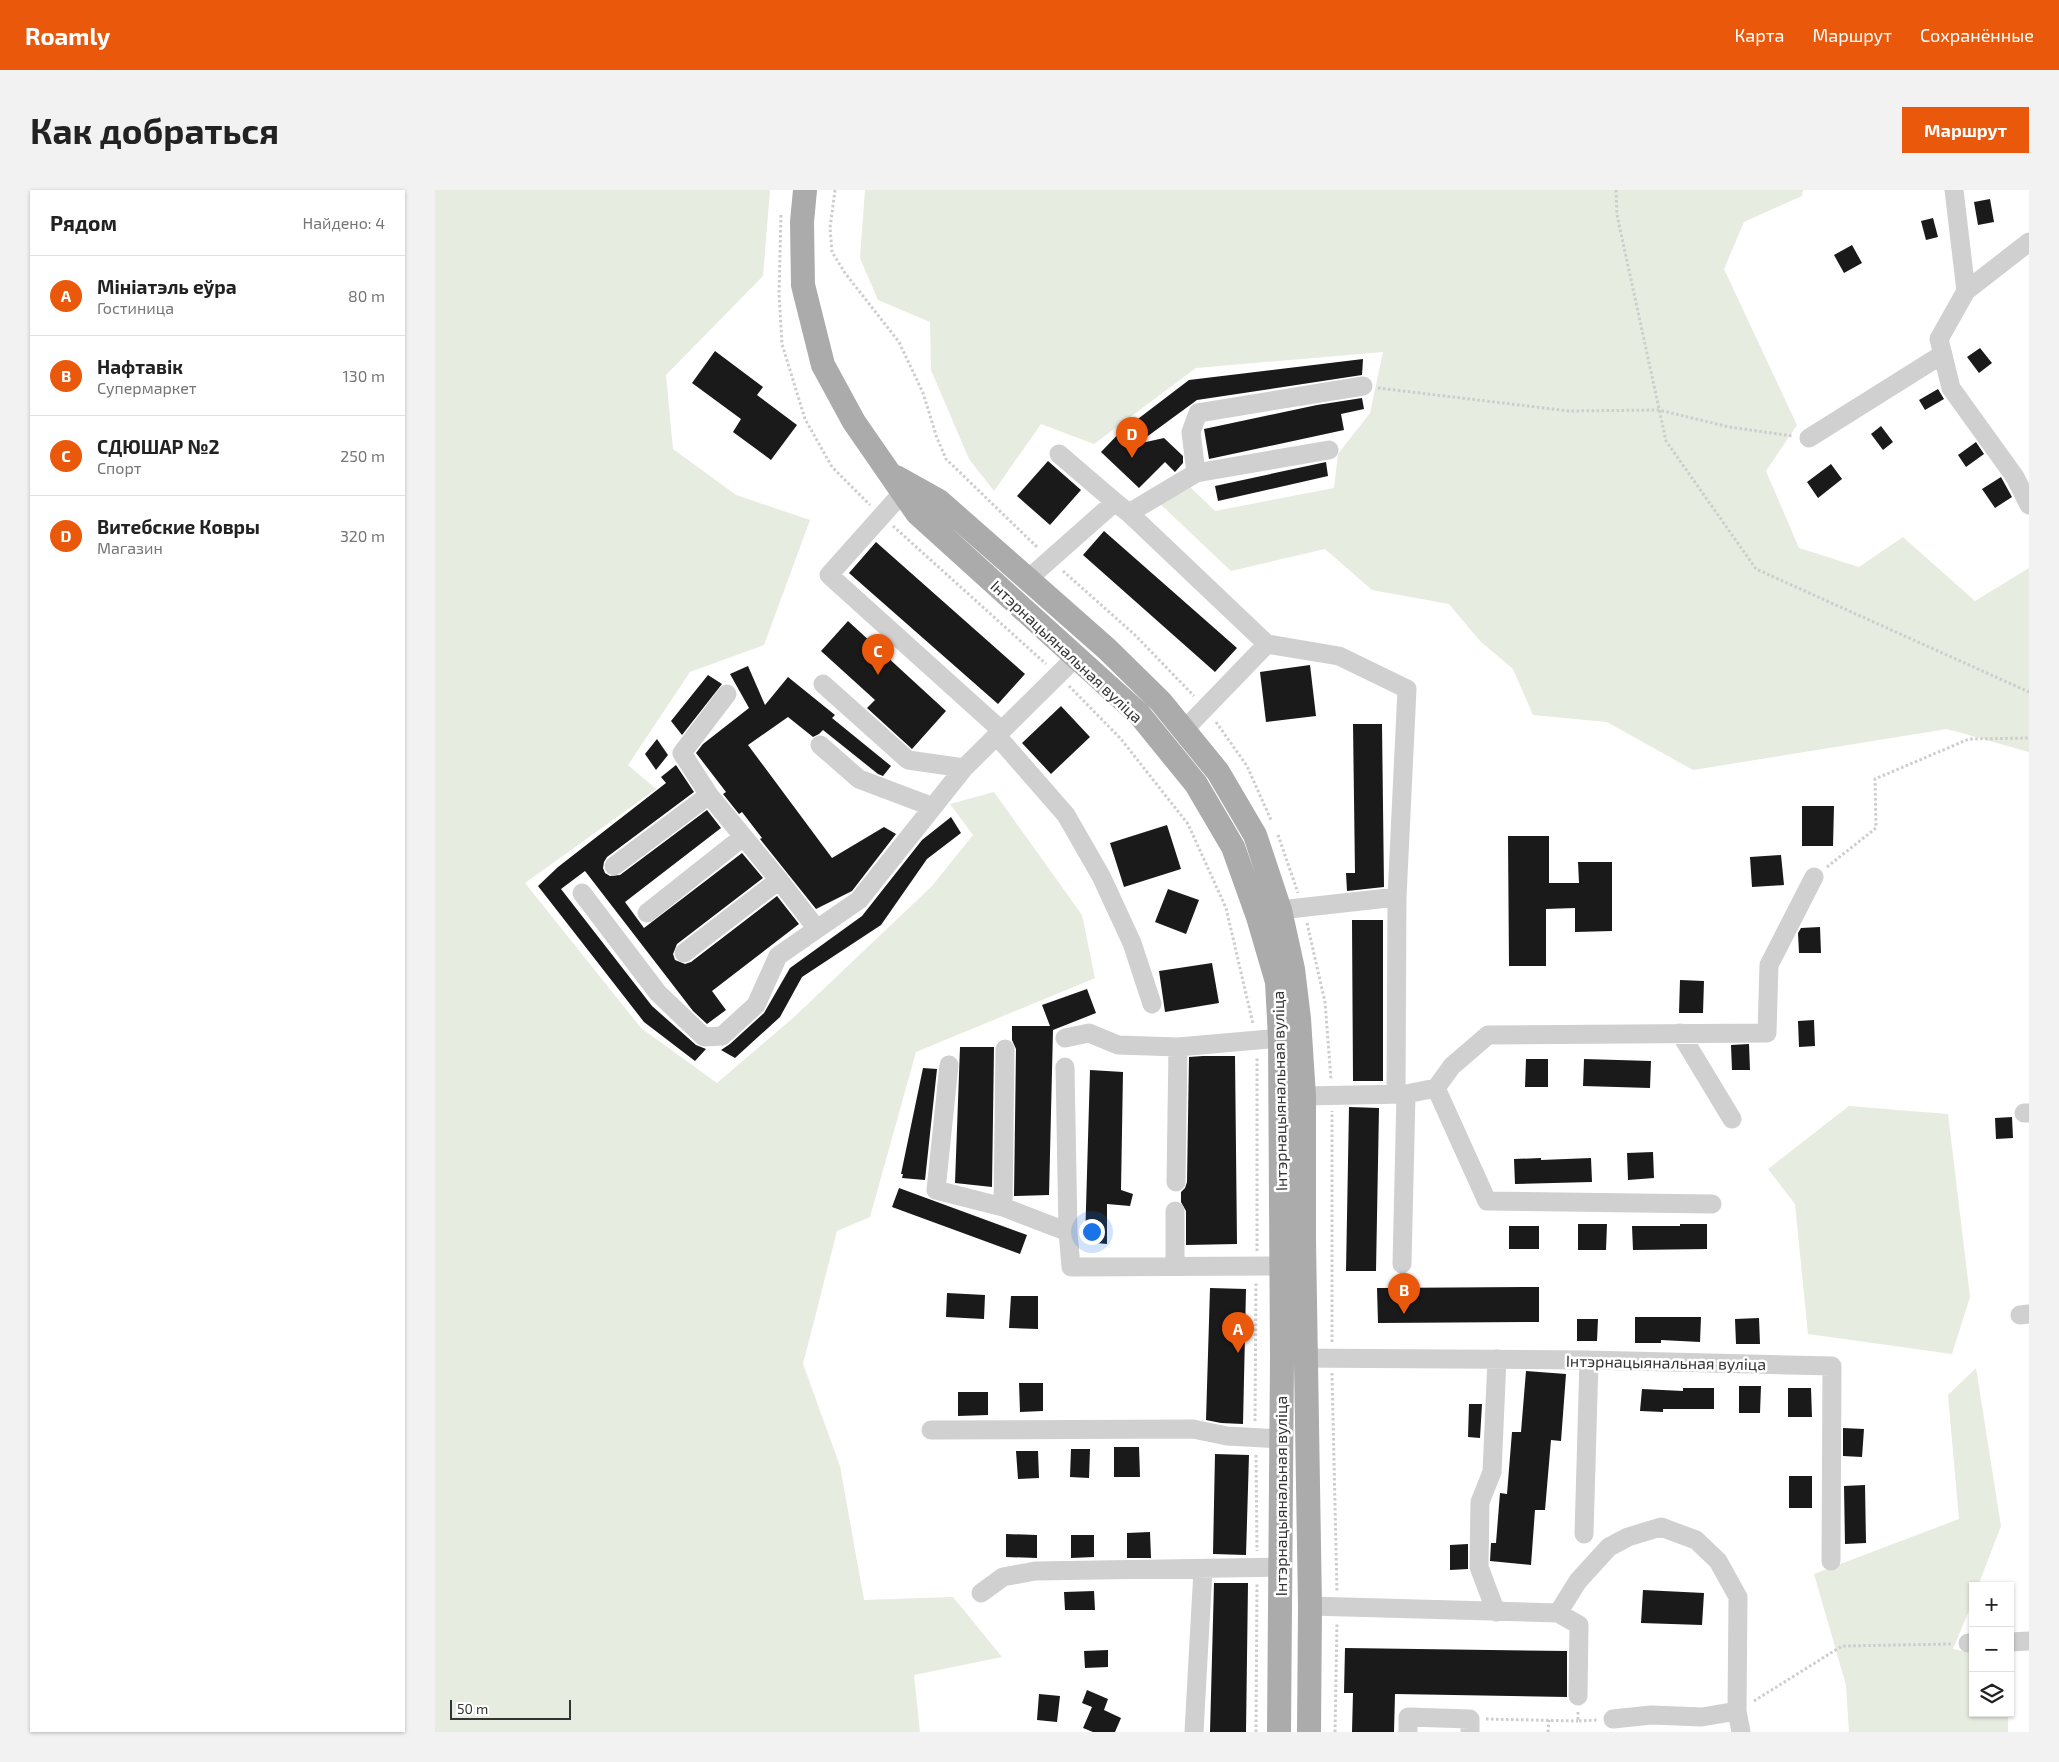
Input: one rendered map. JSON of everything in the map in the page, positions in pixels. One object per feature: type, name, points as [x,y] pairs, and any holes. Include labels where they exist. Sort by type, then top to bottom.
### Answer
[{"type":"main road","name":"Інтэрнацыянальная вуліца","points":[[805,190],[801,222],[803,285],[823,365],[854,422],[917,513],[1139,714],[1196,784],[1233,847],[1281,912],[1277,982],[1269,1039],[1281,1266],[1282,1358],[1280,1439],[1268,1568],[1279,1732]]},
{"type":"main road","name":"Інтэрнацыянальная вуліца","points":[[897,483],[939,501],[1107,649],[1161,702],[1218,772],[1255,835],[1281,912],[1294,977],[1304,1096],[1304,1241],[1310,1606],[1309,1732]]},
{"type":"street","points":[[1954,190],[1966,292]]},
{"type":"street","points":[[2029,242],[1966,292],[1939,339],[1951,388],[2015,477],[2029,505]]},
{"type":"street","points":[[1809,438],[1943,354]]},
{"type":"street","points":[[1196,473],[1191,432],[1198,413],[1363,386]]},
{"type":"street","points":[[1028,579],[1122,507],[1196,473],[1329,450]]},
{"type":"street","points":[[1059,454],[1122,507],[1267,644],[1339,656],[1407,690],[1397,897],[1403,1264]]},
{"type":"street","points":[[897,483],[881,516],[829,574],[999,733],[1066,815],[1101,876],[1132,944],[1152,1004]]},
{"type":"street","points":[[1184,730],[1267,644]]},
{"type":"street","points":[[582,893],[659,993],[704,1037],[722,1036],[756,1005],[778,956],[859,900],[964,768],[1075,658]]},
{"type":"street","points":[[823,684],[908,760],[964,768]]},
{"type":"street","points":[[727,694],[683,753],[709,795],[779,880],[817,930]]},
{"type":"street","points":[[820,745],[859,779],[933,807]]},
{"type":"street","points":[[614,866],[709,795]]},
{"type":"street","points":[[647,913],[743,837]]},
{"type":"street","points":[[1304,1096],[1401,1094],[1436,1088],[1452,1066],[1487,1036],[1767,1033],[1769,965],[1815,877]]},
{"type":"street","points":[[685,953],[779,880]]},
{"type":"street","points":[[1281,912],[1397,897]]},
{"type":"street","points":[[1065,1038],[1089,1033],[1118,1044],[1178,1047],[1269,1039]]},
{"type":"street","points":[[1680,1033],[1732,1119]]},
{"type":"street","points":[[1176,1182],[1178,1047]]},
{"type":"street","points":[[1003,1207],[1005,1048]]},
{"type":"street","points":[[949,1065],[936,1190],[1003,1207],[1068,1232]]},
{"type":"street","points":[[1065,1067],[1068,1232],[1071,1267],[1281,1266]]},
{"type":"street","points":[[1436,1088],[1487,1201],[1713,1204]]},
{"type":"street","points":[[1175,1211],[1175,1266]]},
{"type":"street","points":[[1282,1358],[1306,1357]]},
{"type":"street","name":"Інтэрнацыянальная вуліца","points":[[1306,1357],[1589,1360],[1832,1366],[1831,1561]]},
{"type":"street","points":[[1496,1612],[1479,1567],[1480,1502],[1492,1472],[1497,1359]]},
{"type":"street","points":[[1584,1534],[1589,1360]]},
{"type":"street","points":[[931,1430],[1193,1429],[1227,1436],[1280,1439]]},
{"type":"street","points":[[1558,1613],[1578,1581],[1609,1547],[1628,1537],[1661,1527],[1696,1540],[1718,1561],[1738,1597],[1737,1712],[1741,1732]]},
{"type":"street","points":[[981,1593],[1003,1577],[1035,1571],[1268,1568]]},
{"type":"street","points":[[1195,1732],[1203,1570]]},
{"type":"street","points":[[1310,1606],[1558,1613],[1579,1625],[1578,1696]]},
{"type":"street","points":[[2014,1642],[2029,1641]]},
{"type":"street","points":[[1613,1719],[1651,1715],[1701,1716],[1737,1712]]},
{"type":"street","points":[[1408,1732],[1408,1717],[1470,1726]]},
{"type":"path","points":[[835,190],[830,228],[832,252],[845,273],[899,342],[923,393],[937,438],[946,459],[1051,560],[1135,635],[1206,708],[1247,766],[1273,824]]},
{"type":"path","points":[[1616,190],[1617,215],[1666,441],[1756,569],[2029,692]]},
{"type":"path","points":[[781,214],[779,294],[782,344],[805,419],[832,467],[881,516],[1058,675],[1121,739],[1188,824],[1225,908],[1269,1039],[1256,1266],[1255,1438],[1268,1568],[1256,1732]]},
{"type":"path","points":[[1363,386],[1569,410],[1659,410],[1729,428],[1809,438]]},
{"type":"path","points":[[1815,877],[1876,828],[1875,779],[1969,739],[2029,738]]},
{"type":"path","points":[[1276,832],[1281,912],[1325,1002],[1332,1095],[1332,1357],[1337,1606],[1335,1732]]},
{"type":"path","points":[[1737,1712],[1841,1646],[1969,1643]]},
{"type":"path","points":[[1470,1726],[1549,1720],[1578,1720]]},
{"type":"path","points":[[1548,1732],[1549,1720]]},
{"type":"shaded area","points":[[435,190],[770,190],[763,276],[666,375],[673,449],[736,495],[810,520],[764,645],[690,672],[628,765],[656,789],[525,883],[641,1028],[717,1083],[793,1018],[932,886],[973,835],[950,804],[994,792],[1082,915],[1095,978],[916,1052],[870,1217],[837,1231],[803,1364],[840,1466],[864,1600],[953,1597],[1002,1657],[914,1675],[920,1732],[435,1732]]},
{"type":"shaded area","points":[[865,190],[1803,190],[1802,196],[1744,222],[1724,269],[1797,425],[1766,471],[1799,548],[1859,567],[1903,537],[1975,601],[2029,568],[2029,752],[1947,729],[1693,770],[1607,722],[1533,715],[1513,669],[1480,641],[1449,604],[1372,590],[1325,549],[1231,571],[1158,502],[1190,487],[1215,511],[1334,488],[1338,454],[1370,413],[1383,352],[1196,368],[1094,444],[1041,424],[994,491],[969,459],[931,370],[930,322],[878,300],[860,258]]},
{"type":"shaded area","points":[[1849,1106],[1948,1114],[1970,1297],[1952,1354],[1808,1334],[1795,1204],[1768,1169]]},
{"type":"shaded area","points":[[1976,1368],[2001,1526],[1980,1582],[1969,1582],[1969,1611],[1953,1649],[1969,1652],[1969,1717],[2008,1717],[2008,1732],[1849,1732],[1846,1685],[1814,1574],[1959,1519],[1948,1395]]},
{"type":"building","points":[[1990,199],[1994,222],[1978,225],[1974,202]]},
{"type":"building","points":[[1933,218],[1938,237],[1926,240],[1921,221]]},
{"type":"building","points":[[1852,245],[1862,263],[1844,273],[1834,255]]},
{"type":"building","points":[[1980,348],[1992,363],[1979,373],[1967,357]]},
{"type":"building","points":[[715,351],[763,387],[757,395],[797,425],[771,460],[733,432],[741,419],[692,383]]},
{"type":"building","points":[[1363,359],[1362,375],[1197,400],[1137,444],[1164,438],[1183,456],[1183,463],[1175,472],[1165,462],[1139,488],[1101,452],[1125,427],[1189,380]]},
{"type":"building","points":[[1938,389],[1944,399],[1925,410],[1919,400]]},
{"type":"building","points":[[1362,398],[1364,409],[1341,414],[1344,430],[1209,459],[1204,429],[1317,405]]},
{"type":"building","points":[[1881,426],[1893,442],[1883,450],[1871,434]]},
{"type":"building","points":[[1976,442],[1984,454],[1966,467],[1958,455]]},
{"type":"building","points":[[1048,461],[1081,490],[1050,525],[1017,496]]},
{"type":"building","points":[[1326,462],[1328,476],[1218,501],[1215,486]]},
{"type":"building","points":[[1831,464],[1842,479],[1818,498],[1807,482]]},
{"type":"building","points":[[2001,477],[2012,497],[1995,508],[1982,489]]},
{"type":"building","points":[[1104,531],[1237,648],[1215,672],[1083,555]]},
{"type":"building","points":[[876,542],[1025,674],[998,704],[849,573]]},
{"type":"building","points":[[848,621],[946,711],[912,749],[867,708],[875,700],[821,651]]},
{"type":"building","points":[[1310,665],[1316,716],[1266,722],[1260,672]]},
{"type":"building","points":[[748,666],[765,705],[788,677],[835,715],[832,718],[891,766],[883,776],[878,774],[823,730],[813,737],[788,717],[748,745],[832,858],[884,827],[896,834],[852,891],[816,909],[760,839],[762,838],[742,812],[739,814],[723,794],[726,792],[696,753],[703,744],[749,708],[730,674]]},
{"type":"building","points":[[708,675],[722,684],[682,735],[671,721]]},
{"type":"building","points":[[1061,706],[1090,737],[1051,774],[1022,743]]},
{"type":"building","points":[[1353,724],[1382,724],[1384,887],[1347,891],[1346,873],[1355,873]]},
{"type":"building","points":[[657,739],[668,755],[656,770],[645,754]]},
{"type":"building","points":[[676,765],[694,792],[607,857],[603,868],[605,873],[610,876],[620,875],[707,810],[721,828],[625,902],[644,928],[742,853],[763,878],[677,944],[673,954],[675,960],[685,964],[691,962],[777,896],[799,924],[712,991],[726,1010],[707,1024],[693,1011],[585,871],[561,889],[652,1006],[696,1045],[706,1049],[695,1061],[644,1022],[538,886],[558,867],[666,783],[661,777]]},
{"type":"building","points":[[1802,806],[1834,806],[1833,846],[1802,846]]},
{"type":"building","points":[[951,817],[961,833],[927,859],[881,925],[802,977],[780,1017],[735,1058],[721,1050],[764,1013],[790,968],[862,916],[922,840]]},
{"type":"building","points":[[1167,825],[1181,869],[1124,887],[1110,843]]},
{"type":"building","points":[[1508,836],[1549,836],[1549,883],[1579,883],[1578,862],[1612,862],[1612,931],[1575,932],[1575,908],[1546,909],[1546,966],[1509,966]]},
{"type":"building","points":[[1781,855],[1784,885],[1752,887],[1750,857]]},
{"type":"building","points":[[1168,889],[1199,900],[1186,934],[1155,922]]},
{"type":"building","points":[[1352,920],[1383,920],[1383,1081],[1353,1081]]},
{"type":"building","points":[[1820,927],[1821,953],[1799,953],[1798,933],[1801,928]]},
{"type":"building","points":[[1212,963],[1219,1003],[1165,1012],[1159,971]]},
{"type":"building","points":[[1680,980],[1704,981],[1703,1013],[1679,1013]]},
{"type":"building","points":[[1087,989],[1096,1013],[1053,1030],[1049,1195],[1014,1196],[1016,1049],[1012,1040],[1012,1026],[1050,1026],[1042,1005]]},
{"type":"building","points":[[1814,1020],[1815,1046],[1799,1047],[1798,1021]]},
{"type":"building","points":[[1749,1044],[1750,1070],[1732,1070],[1731,1045]]},
{"type":"building","points":[[960,1047],[994,1047],[992,1187],[955,1183]]},
{"type":"building","points":[[1235,1056],[1237,1244],[1186,1245],[1186,1211],[1181,1202],[1181,1192],[1187,1182],[1189,1057]]},
{"type":"building","points":[[1526,1059],[1548,1059],[1548,1087],[1525,1087]]},
{"type":"building","points":[[1584,1059],[1651,1061],[1650,1088],[1583,1086]]},
{"type":"building","points":[[923,1068],[937,1069],[925,1180],[902,1178],[903,1174],[901,1174]]},
{"type":"building","points":[[1090,1070],[1123,1072],[1121,1190],[1133,1194],[1130,1206],[1107,1204],[1107,1244],[1085,1242]]},
{"type":"building","points":[[1349,1107],[1379,1108],[1376,1271],[1346,1271]]},
{"type":"building","points":[[2012,1117],[2013,1138],[1996,1139],[1995,1118]]},
{"type":"building","points":[[1653,1152],[1654,1178],[1628,1180],[1627,1153]]},
{"type":"building","points":[[1541,1158],[1541,1160],[1591,1158],[1592,1182],[1515,1184],[1514,1159]]},
{"type":"building","points":[[899,1188],[1027,1235],[1020,1254],[892,1207]]},
{"type":"building","points":[[1578,1224],[1607,1224],[1606,1250],[1578,1250]]},
{"type":"building","points":[[1680,1224],[1707,1224],[1707,1249],[1633,1250],[1632,1226],[1680,1226]]},
{"type":"building","points":[[1509,1226],[1539,1226],[1539,1249],[1509,1249]]},
{"type":"building","points":[[1539,1287],[1539,1322],[1378,1323],[1377,1288]]},
{"type":"building","points":[[1210,1288],[1246,1289],[1243,1424],[1206,1420]]},
{"type":"building","points":[[947,1293],[985,1295],[984,1319],[946,1317]]},
{"type":"building","points":[[1011,1296],[1038,1296],[1038,1329],[1009,1328]]},
{"type":"building","points":[[1635,1317],[1701,1317],[1700,1342],[1661,1340],[1661,1343],[1635,1343]]},
{"type":"building","points":[[1759,1318],[1760,1344],[1736,1344],[1735,1319]]},
{"type":"building","points":[[1577,1319],[1598,1319],[1597,1341],[1577,1341]]},
{"type":"building","points":[[1526,1371],[1566,1374],[1561,1441],[1551,1440],[1545,1510],[1535,1510],[1531,1565],[1490,1561],[1491,1543],[1496,1543],[1500,1493],[1507,1494],[1512,1432],[1521,1432]]},
{"type":"building","points":[[1019,1383],[1043,1383],[1043,1411],[1020,1412]]},
{"type":"building","points":[[1739,1386],[1761,1386],[1760,1413],[1739,1413]]},
{"type":"building","points":[[1683,1388],[1714,1388],[1714,1409],[1663,1409],[1663,1412],[1640,1411],[1642,1389],[1683,1391]]},
{"type":"building","points":[[1788,1388],[1811,1388],[1812,1417],[1788,1417]]},
{"type":"building","points":[[958,1392],[988,1392],[988,1415],[958,1416]]},
{"type":"building","points":[[1469,1404],[1482,1404],[1480,1438],[1468,1437]]},
{"type":"building","points":[[1843,1428],[1864,1429],[1862,1457],[1843,1456]]},
{"type":"building","points":[[1114,1447],[1139,1447],[1140,1477],[1114,1477]]},
{"type":"building","points":[[1071,1449],[1090,1449],[1089,1478],[1070,1477]]},
{"type":"building","points":[[1016,1451],[1038,1451],[1039,1478],[1018,1479]]},
{"type":"building","points":[[1215,1454],[1249,1455],[1246,1555],[1213,1554]]},
{"type":"building","points":[[1789,1476],[1812,1476],[1812,1508],[1789,1508]]},
{"type":"building","points":[[1865,1485],[1866,1543],[1845,1544],[1844,1486]]},
{"type":"building","points":[[1150,1532],[1151,1558],[1127,1558],[1127,1533]]},
{"type":"building","points":[[1006,1534],[1037,1535],[1037,1558],[1006,1557]]},
{"type":"building","points":[[1071,1535],[1094,1535],[1094,1557],[1071,1558]]},
{"type":"building","points":[[1468,1544],[1468,1569],[1450,1570],[1450,1545]]},
{"type":"building","points":[[1214,1583],[1248,1583],[1246,1732],[1210,1732]]},
{"type":"building","points":[[1643,1590],[1704,1593],[1702,1625],[1641,1623]]},
{"type":"building","points":[[1094,1591],[1095,1610],[1065,1610],[1064,1592]]},
{"type":"building","points":[[1345,1648],[1567,1651],[1567,1697],[1395,1694],[1394,1732],[1352,1732],[1353,1693],[1344,1693]]},
{"type":"building","points":[[1108,1650],[1108,1667],[1085,1668],[1084,1651]]},
{"type":"building","points":[[1087,1690],[1108,1699],[1104,1710],[1121,1718],[1115,1732],[1093,1732],[1083,1728],[1092,1707],[1082,1703]]},
{"type":"building","points":[[1039,1694],[1060,1696],[1057,1722],[1037,1720]]},
{"type":"place","name":"Витебские Ковры","points":[[1132,458]]},
{"type":"place","name":"СДЮШАР №2","points":[[878,675]]},
{"type":"place","name":"Нафтавік","points":[[1404,1314]]},
{"type":"place","name":"Мініатэль еўра","points":[[1238,1353]]}]
